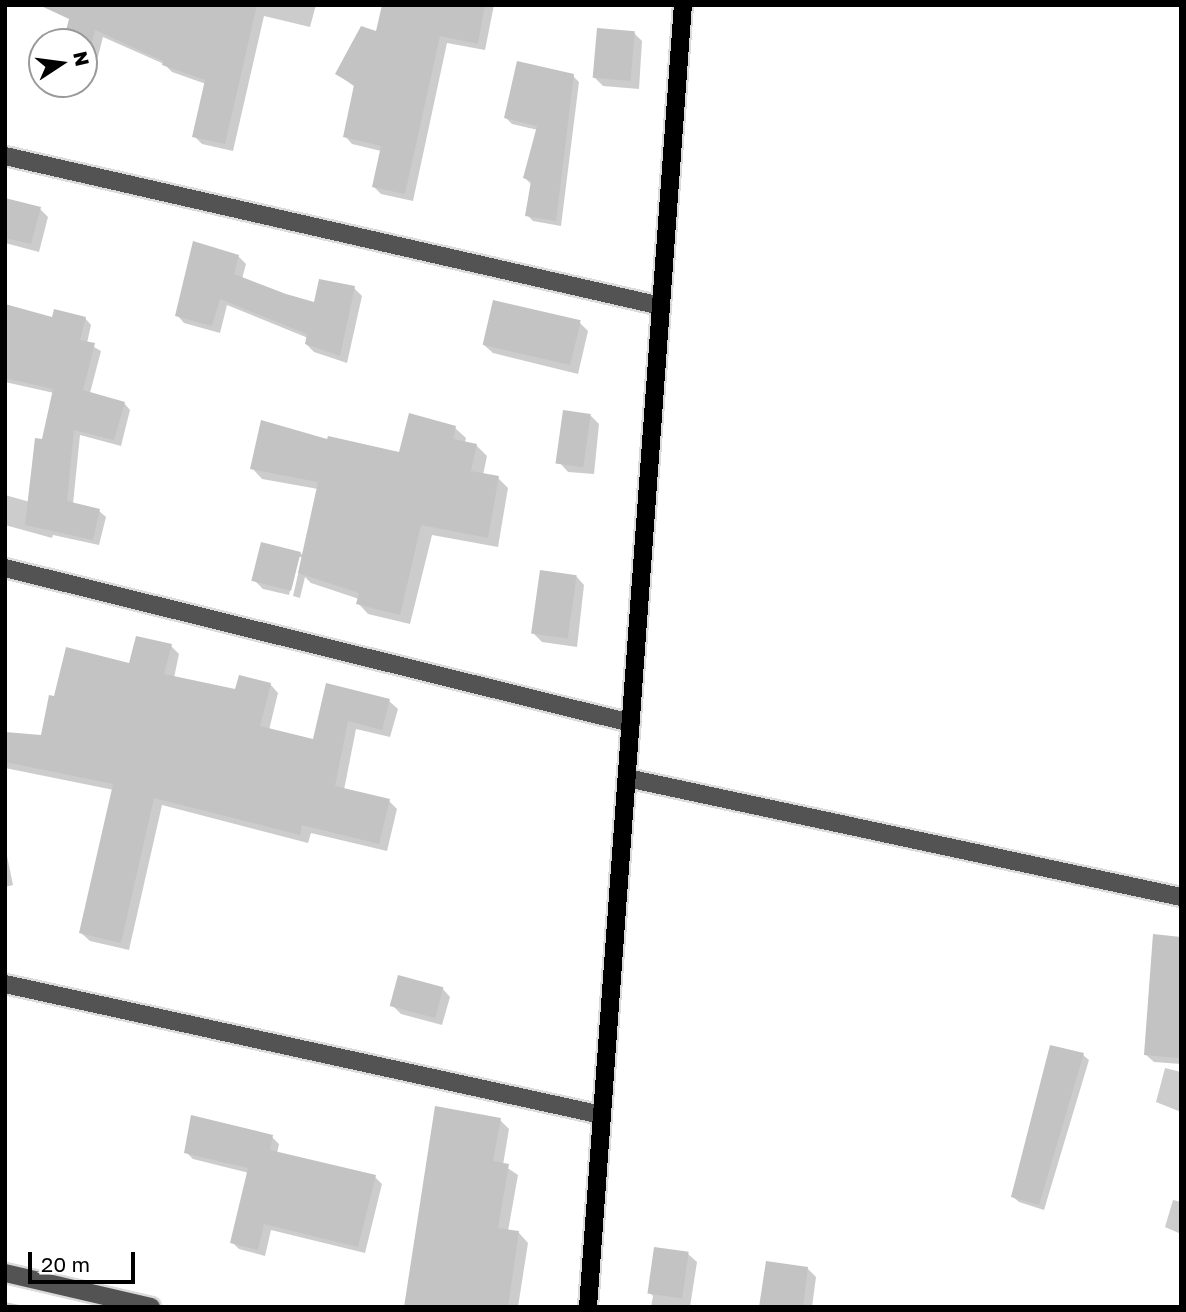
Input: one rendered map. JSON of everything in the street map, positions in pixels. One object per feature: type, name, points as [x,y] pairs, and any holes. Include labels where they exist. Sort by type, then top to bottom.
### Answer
[{"type":"main road","points":[[588,1307],[683,5]]},
{"type":"street","points":[[5,156],[661,306]]},
{"type":"street","points":[[5,568],[631,723]]},
{"type":"street","points":[[627,778],[1181,897]]},
{"type":"street","points":[[5,984],[602,1115]]},
{"type":"street","points":[[5,1273],[150,1307]]},
{"type":"building","points":[[39,5],[257,5],[225,144],[192,137],[205,80],[162,65],[163,61],[98,31],[98,28],[67,28],[69,19]]},
{"type":"building","points":[[382,5],[485,5],[478,44],[440,36],[405,194],[372,187],[381,146],[343,137],[354,85],[335,74],[361,26],[376,31]]},
{"type":"building","points":[[597,28],[635,31],[630,81],[593,78]]},
{"type":"building","points":[[517,61],[574,74],[556,221],[525,216],[531,181],[523,178],[537,126],[504,118]]},
{"type":"building","points":[[5,198],[41,207],[31,244],[5,238]]},
{"type":"building","points":[[193,241],[239,255],[234,274],[314,302],[319,279],[355,286],[340,356],[305,344],[307,334],[220,299],[212,326],[175,316]]},
{"type":"building","points":[[493,300],[581,320],[570,365],[483,345]]},
{"type":"building","points":[[5,304],[52,317],[54,309],[86,317],[80,340],[95,343],[83,390],[125,402],[114,440],[74,430],[67,501],[100,509],[93,540],[25,525],[35,438],[42,439],[53,389],[5,378]]},
{"type":"building","points":[[563,410],[591,414],[583,467],[555,463]]},
{"type":"building","points":[[409,413],[456,426],[453,439],[477,444],[471,471],[499,476],[488,538],[421,525],[400,615],[356,604],[359,593],[298,573],[318,482],[250,469],[261,420],[327,439],[328,436],[399,452]]},
{"type":"building","points":[[261,542],[301,552],[291,591],[251,581]]},
{"type":"building","points":[[540,570],[577,575],[568,639],[531,633]]},
{"type":"building","points":[[136,636],[172,644],[164,674],[235,689],[239,675],[271,683],[260,726],[313,739],[326,683],[390,699],[382,730],[348,721],[335,786],[390,799],[379,844],[302,825],[300,835],[154,798],[121,943],[79,933],[113,784],[5,762],[5,732],[41,735],[49,695],[54,696],[66,647],[129,663]]},
{"type":"building","points":[[1153,934],[1181,937],[1181,1058],[1144,1055]]},
{"type":"building","points":[[398,975],[443,987],[435,1018],[390,1006]]},
{"type":"building","points":[[1050,1045],[1084,1053],[1039,1205],[1011,1197]]},
{"type":"building","points":[[435,1106],[501,1118],[493,1161],[509,1164],[498,1228],[519,1231],[508,1307],[404,1307]]},
{"type":"building","points":[[191,1115],[273,1135],[270,1150],[376,1175],[358,1247],[264,1224],[258,1250],[230,1243],[248,1168],[184,1153]]},
{"type":"building","points":[[654,1247],[689,1252],[682,1298],[647,1294]]},
{"type":"building","points":[[766,1261],[808,1267],[803,1307],[759,1307]]}]
